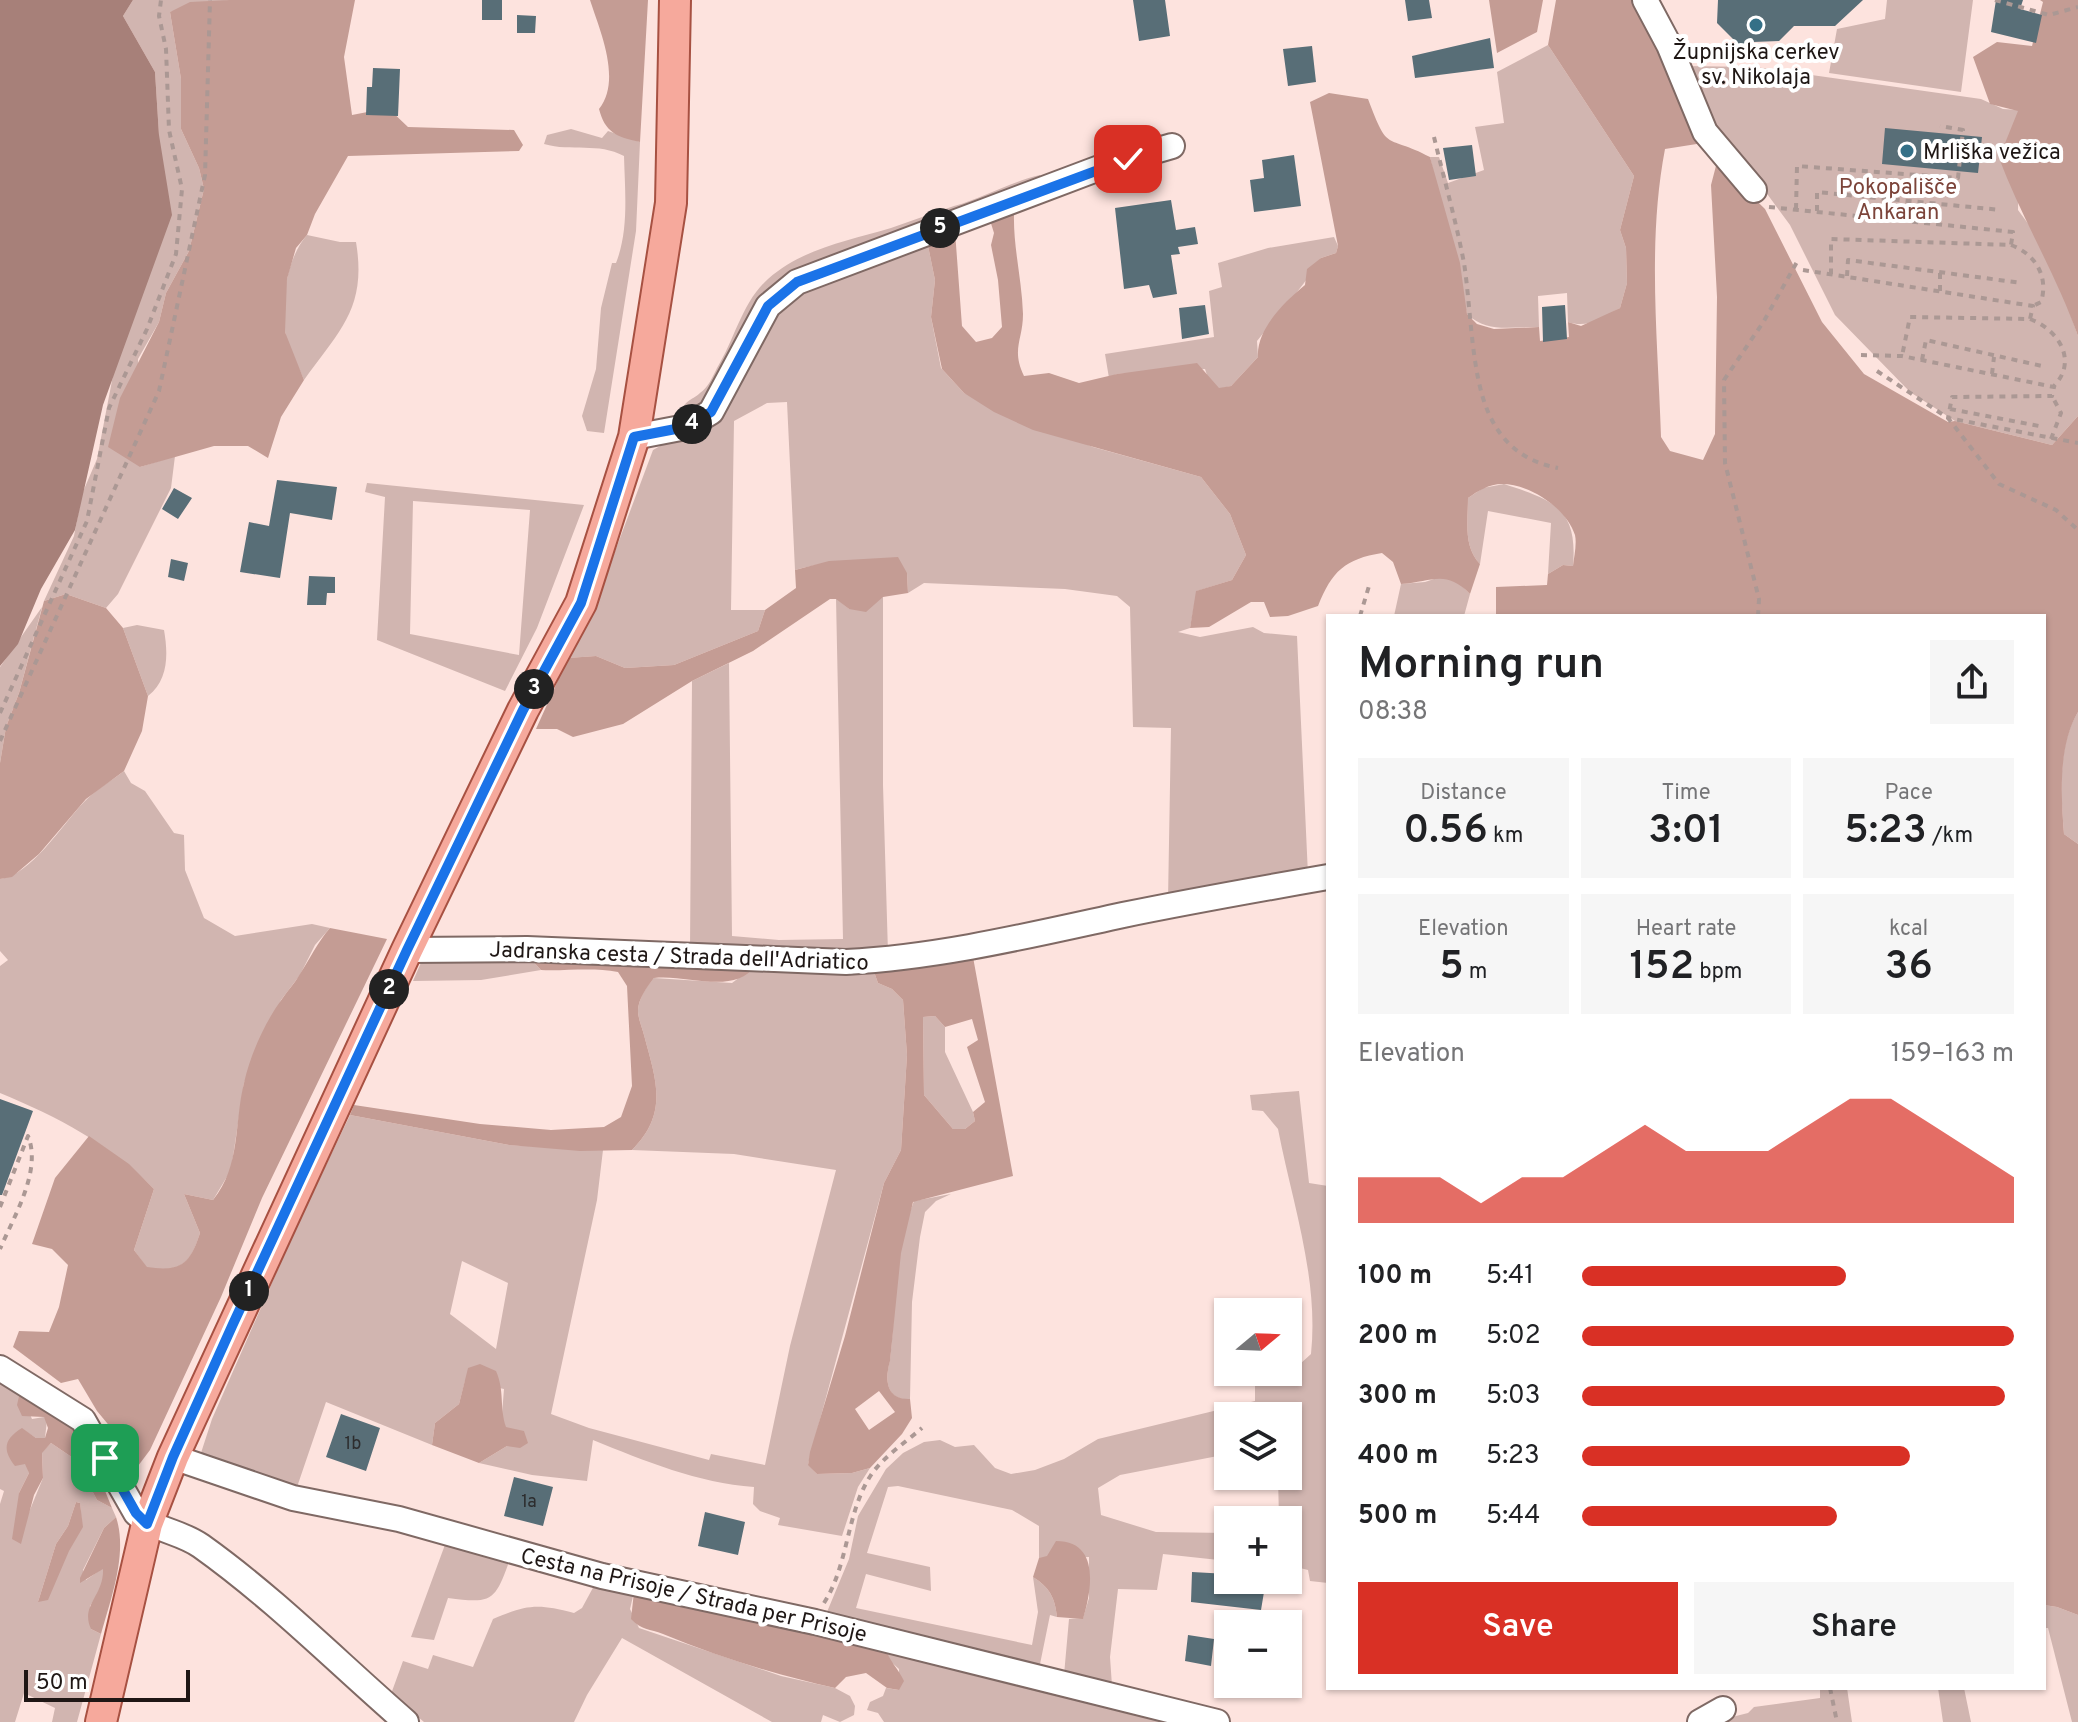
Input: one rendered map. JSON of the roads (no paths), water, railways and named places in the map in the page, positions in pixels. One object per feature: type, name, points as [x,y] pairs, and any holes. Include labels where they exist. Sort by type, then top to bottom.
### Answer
[{"type":"main road","points":[[101,1722],[147,1524],[173,1457],[407,950],[523,710],[581,603],[634,437],[671,203],[675,0]]},
{"type":"street","points":[[1645,0],[1669,45],[1705,132],[1762,198]]},
{"type":"street","points":[[634,437],[686,427],[711,412],[768,306],[797,282],[1110,164],[1172,146]]},
{"type":"street","name":"Jadranska cesta / Strada dell'Adriatico","points":[[407,950],[527,949],[846,962],[889,960],[974,947],[1194,900],[1326,877]]},
{"type":"street","points":[[0,1368],[83,1420],[136,1513],[147,1524],[198,1543],[293,1620],[406,1722]]},
{"type":"street","name":"Cesta na Prisoje / Strada per Prisoje","points":[[173,1457],[293,1498],[399,1519],[602,1576],[812,1622],[1217,1722]]},
{"type":"street","points":[[1700,1722],[1723,1709]]},
{"type":"place","name":"Župnijska cerkev sv. Nikolaja","points":[[1756,25]]},
{"type":"place","name":"Mrliška vežica","points":[[1907,151]]},
{"type":"park label","name":"Pokopališče Ankaran","points":[[1898,198]]}]
